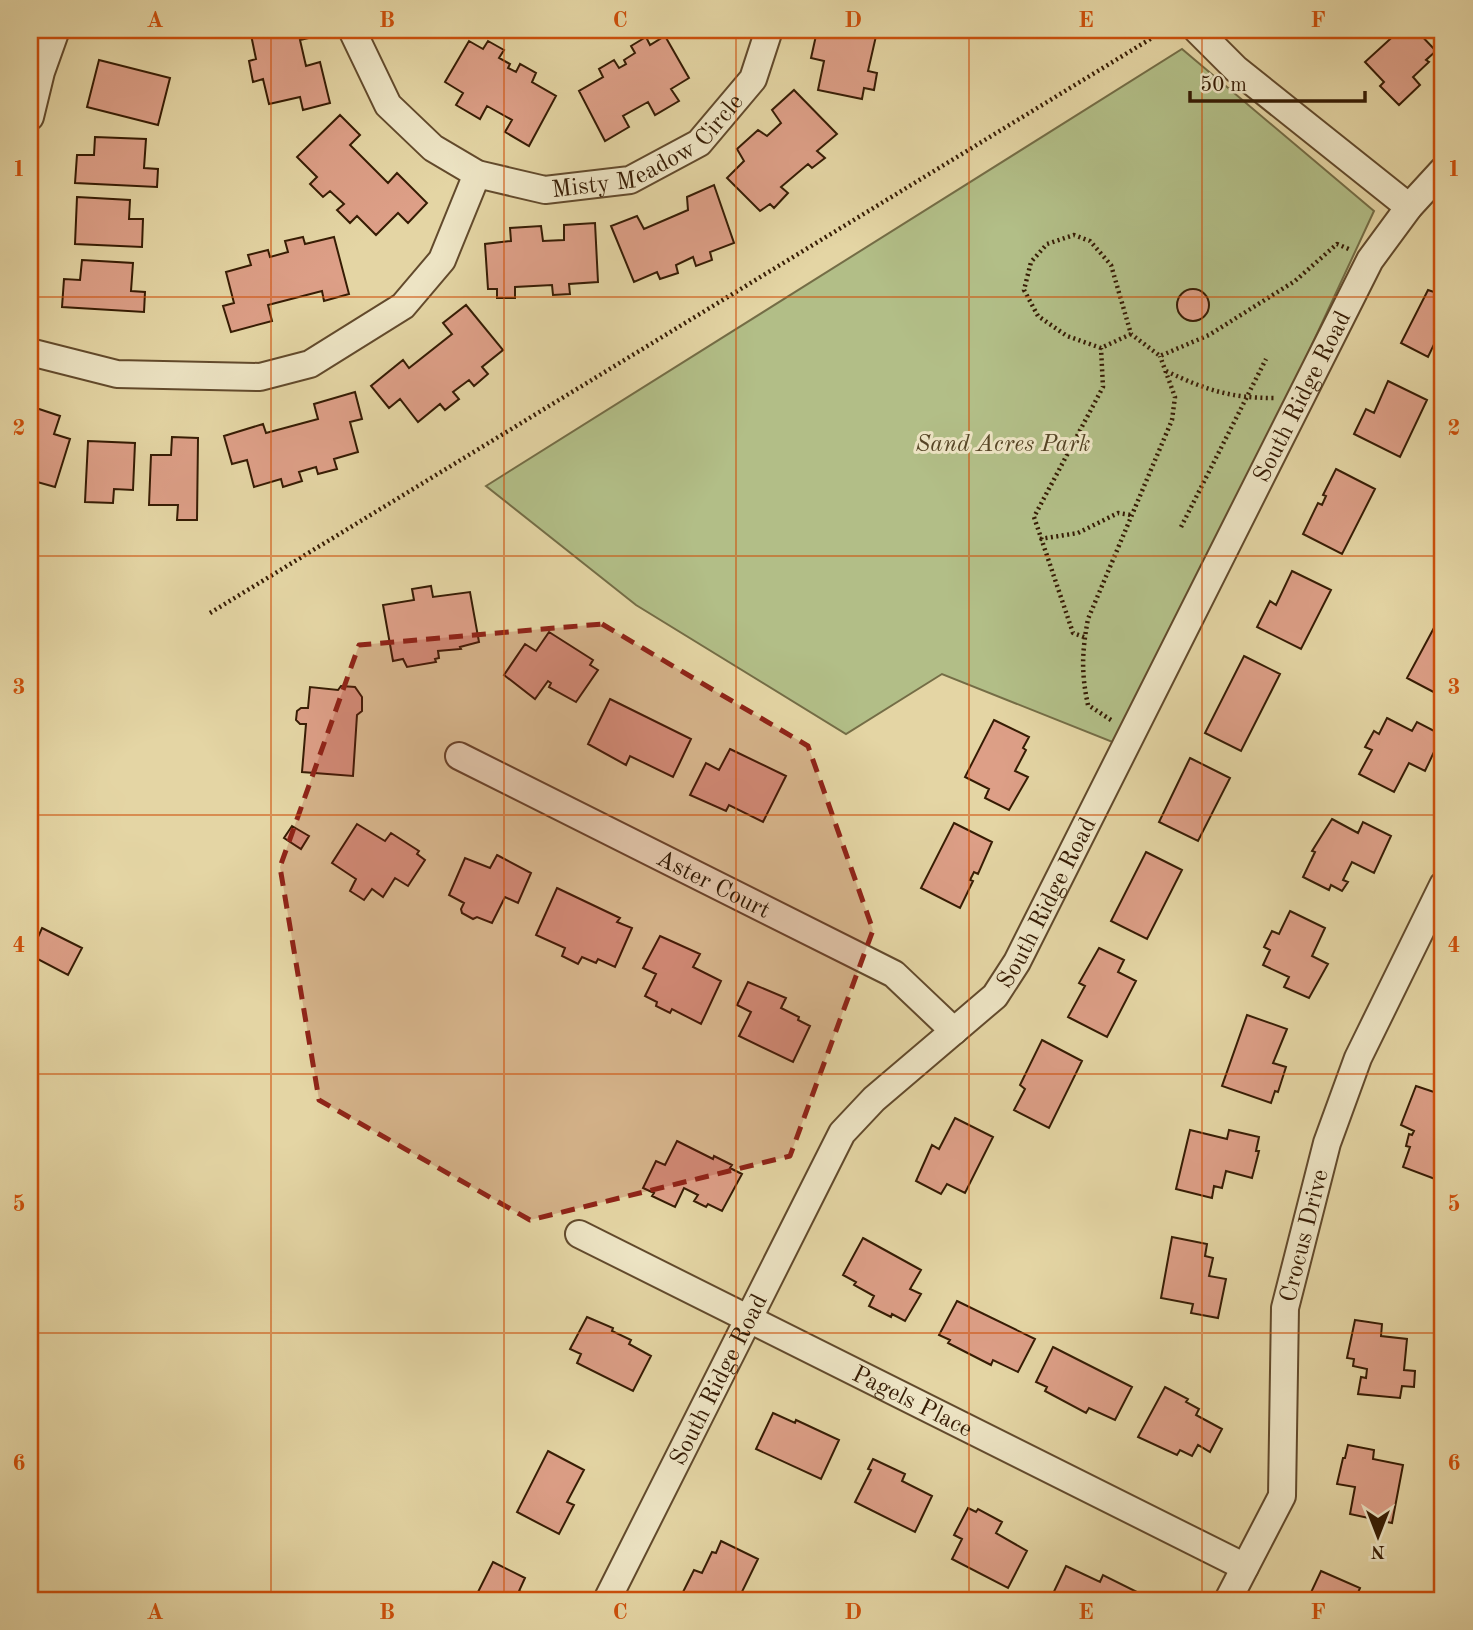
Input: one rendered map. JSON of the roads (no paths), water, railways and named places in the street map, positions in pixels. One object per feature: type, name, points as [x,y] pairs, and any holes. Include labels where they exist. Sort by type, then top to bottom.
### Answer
[{"type":"street","points":[[30,117],[41,72],[56,30]]},
{"type":"street","name":"Misty Meadow Circle","points":[[352,30],[388,105],[433,148],[477,174],[545,190],[630,180],[699,142],[752,79],[769,30]]},
{"type":"street","points":[[1197,30],[1236,69],[1409,207]]},
{"type":"street","name":"South Ridge Road","points":[[607,1600],[842,1133],[874,1099],[995,996],[1017,962],[1370,260],[1409,207],[1443,170]]},
{"type":"street","points":[[30,352],[117,374],[260,377],[310,364],[403,306],[442,260],[477,174]]},
{"type":"street","name":"Aster Court","points":[[459,756],[894,974],[954,1031]]},
{"type":"street","name":"Crocus Drive","points":[[1228,1600],[1282,1496],[1285,1308],[1327,1143],[1358,1058],[1443,885]]},
{"type":"street","name":"Pagels Place","points":[[579,1234],[1245,1567]]},
{"type":"park label","name":"Sand Acres Park","points":[[1003,443]]}]
